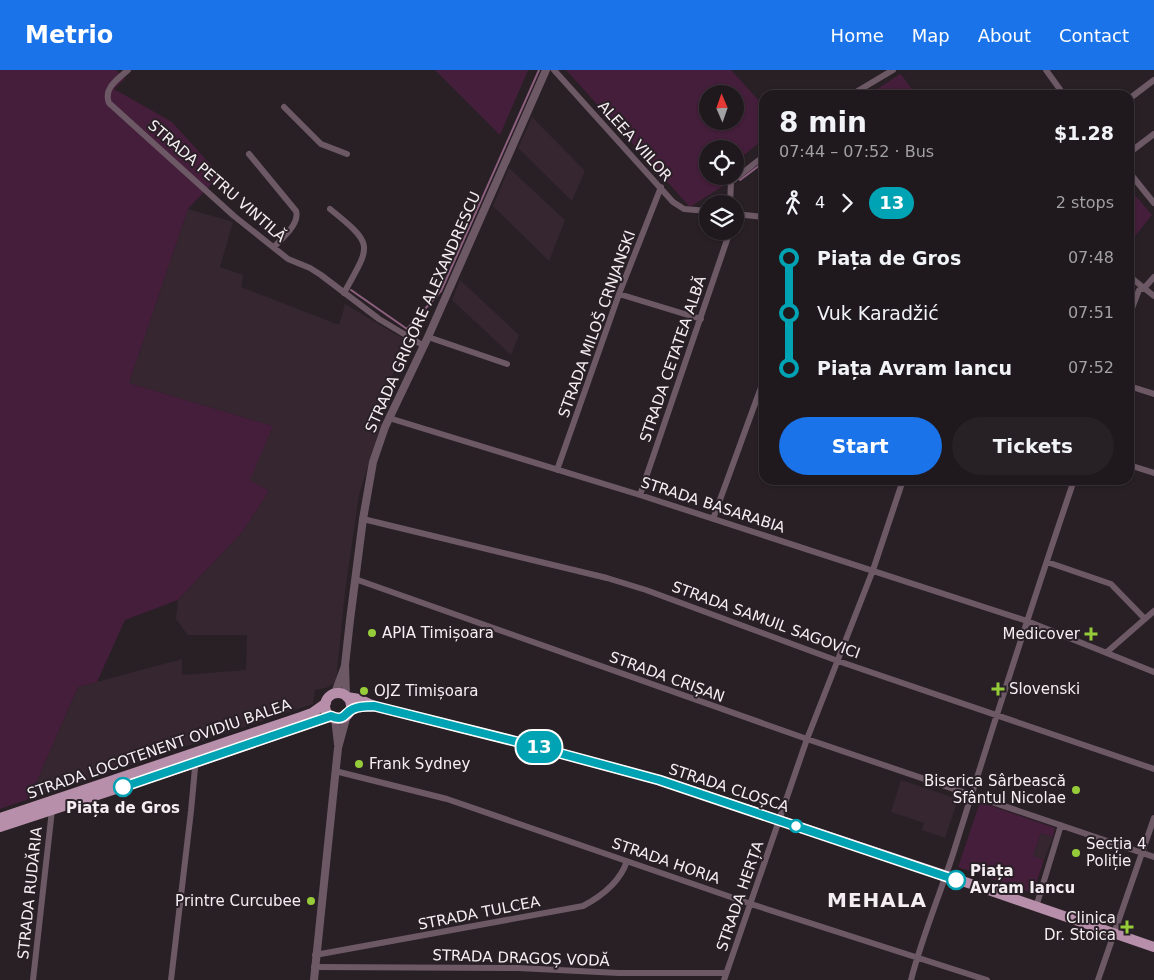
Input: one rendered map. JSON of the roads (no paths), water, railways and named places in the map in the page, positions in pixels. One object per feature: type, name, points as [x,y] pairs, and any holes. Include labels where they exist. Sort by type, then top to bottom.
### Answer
[{"type":"main road","points":[[335,693],[347,697],[350,704],[348,713],[340,718],[333,717],[326,709],[326,703],[330,696],[335,693]]},
{"type":"main road","name":"STRADA CLOȘCA","points":[[347,697],[359,699],[374,706],[524,743],[651,778],[1154,947]]},
{"type":"main road","name":"STRADA LOCOTENENT OVIDIU BALEA","points":[[0,827],[193,759],[312,713],[326,703]]},
{"type":"main road","name":"STRADA CLOȘCA","points":[[348,713],[354,708],[374,706]]},
{"type":"main road","name":"STRADA LOCOTENENT OVIDIU BALEA","points":[[0,818],[333,717]]},
{"type":"street","name":"STRADA PETRU VINTILĂ","points":[[128,70],[108,89],[106,96],[109,103],[234,216],[288,259],[321,275],[380,319],[424,346]]},
{"type":"street","name":"STRADA GRIGORE ALEXANDRESCU","points":[[347,697],[346,665],[355,579],[363,518],[374,462],[389,418],[424,346],[546,70]]},
{"type":"street","name":"ALEEA VIILOR","points":[[554,70],[660,188],[684,209],[699,210]]},
{"type":"street","points":[[859,90],[893,70]]},
{"type":"street","points":[[1046,70],[1060,90]]},
{"type":"street","points":[[1134,95],[1154,80]]},
{"type":"street","points":[[284,107],[321,144],[347,154]]},
{"type":"street","points":[[1134,149],[1154,134]]},
{"type":"street","points":[[249,154],[296,211],[298,216],[296,222],[274,247]]},
{"type":"street","points":[[730,195],[731,182],[759,160]]},
{"type":"street","points":[[1134,178],[1154,202]]},
{"type":"street","name":"STRADA MILOŠ CRNJANSKI","points":[[557,470],[619,294],[660,188]]},
{"type":"street","points":[[330,209],[359,235],[364,242],[365,251],[362,261],[344,294]]},
{"type":"street","points":[[744,216],[759,217]]},
{"type":"street","name":"STRADA CETATEA ALBĂ","points":[[640,495],[727,240]]},
{"type":"street","points":[[1134,303],[1139,290],[1154,277]]},
{"type":"street","points":[[1134,280],[1154,296]]},
{"type":"street","points":[[619,294],[700,318]]},
{"type":"street","points":[[428,337],[507,364]]},
{"type":"street","points":[[1134,388],[1154,394]]},
{"type":"street","points":[[713,519],[759,393]]},
{"type":"street","name":"STRADA BASARABIA","points":[[389,418],[640,495],[1027,621],[1154,672]]},
{"type":"street","points":[[1134,467],[1154,473]]},
{"type":"street","name":"STRADA HERȚA","points":[[724,980],[807,740],[872,570],[901,485]]},
{"type":"street","points":[[911,980],[916,958],[946,876],[1072,485]]},
{"type":"street","name":"STRADA SAMUIL SAGOVICI","points":[[363,518],[607,578],[646,590],[838,661],[1154,769]]},
{"type":"street","points":[[1047,562],[1111,584],[1145,619]]},
{"type":"street","name":"STRADA CRIȘAN","points":[[355,579],[807,740],[972,795]]},
{"type":"street","points":[[1107,652],[1154,611]]},
{"type":"street","name":"STRADA GRIGORE ALEXANDRESCU","points":[[335,693],[346,665]]},
{"type":"street","points":[[314,980],[315,955],[338,748],[348,713]]},
{"type":"street","points":[[333,717],[338,748]]},
{"type":"street","points":[[171,980],[191,811],[193,759]]},
{"type":"street","name":"STRADA HORIA","points":[[336,770],[447,799],[751,904],[987,980]]},
{"type":"street","points":[[972,795],[1154,857]]},
{"type":"street","name":"STRADA RUDĂRIA","points":[[33,980],[52,810]]},
{"type":"street","points":[[1098,980],[1154,818]]},
{"type":"street","points":[[1036,906],[1061,825]]},
{"type":"street","name":"STRADA TULCEA","points":[[315,955],[583,906],[595,900],[615,882],[624,869],[627,860]]},
{"type":"street","name":"STRADA DRAGOȘ VODĂ","points":[[314,967],[518,968],[620,973],[726,972]]},
{"type":"waterway","points":[[351,290],[407,329],[441,291],[539,70]]},
{"type":"waterway","points":[[744,177],[759,166]]},
{"type":"place","name":"APIA Timișoara","points":[[372,633]]},
{"type":"place","name":"Medicover","points":[[1091,634]]},
{"type":"place","name":"Slovenski","points":[[998,689]]},
{"type":"place","name":"OJZ Timișoara","points":[[364,691]]},
{"type":"place","name":"Frank Sydney","points":[[359,764]]},
{"type":"place","name":"Piața de Gros","points":[[123,787]]},
{"type":"place","name":"Biserica Sârbească Sfântul Nicolae","points":[[1076,790]]},
{"type":"place","name":"Secția 4 Poliție","points":[[1076,853]]},
{"type":"place","name":"Piața Avram Iancu","points":[[956,880]]},
{"type":"place","name":"Printre Curcubee","points":[[311,901]]},
{"type":"place","name":"Clinica Dr. Stoica","points":[[1127,927]]},
{"type":"district","name":"MEHALA","points":[[877,900]]}]
